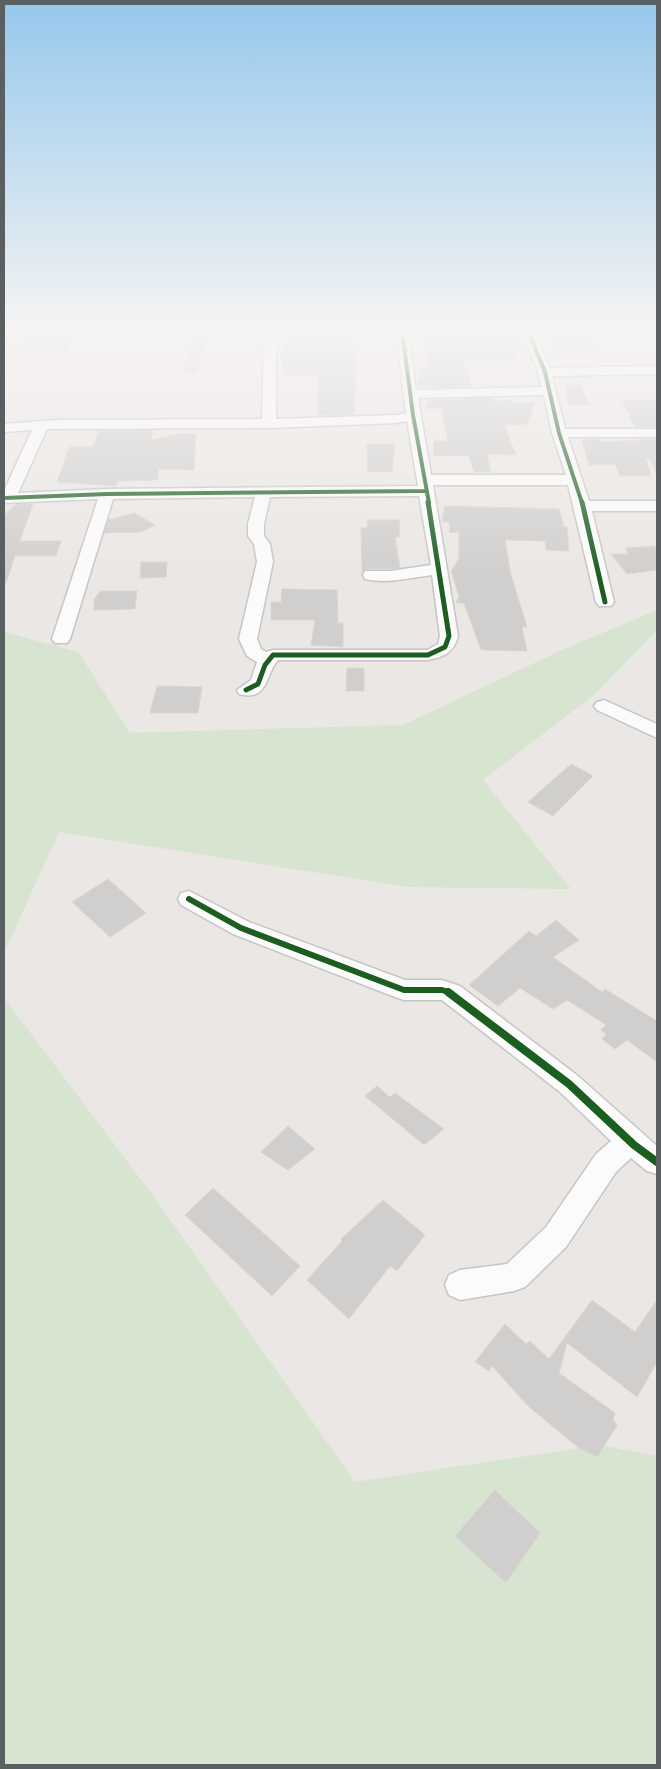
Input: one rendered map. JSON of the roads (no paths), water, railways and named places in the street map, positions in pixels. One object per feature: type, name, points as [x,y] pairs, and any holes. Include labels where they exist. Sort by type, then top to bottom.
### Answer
[{"type":"street","points":[[269,414],[269,424]]},
{"type":"street","points":[[555,414],[559,433],[583,506],[605,602]]},
{"type":"street","points":[[4,428],[56,424],[269,424],[396,419],[412,415],[440,569],[449,636],[448,645],[440,652],[428,655],[284,654],[273,656],[266,660],[260,684],[246,690]]},
{"type":"street","points":[[41,426],[6,498],[107,494],[263,494],[424,485],[574,480]]},
{"type":"street","points":[[559,433],[657,433]]},
{"type":"street","points":[[61,639],[107,494]]},
{"type":"street","points":[[263,494],[256,524],[256,536],[262,544],[266,562],[248,638],[253,652],[266,660]]},
{"type":"street","points":[[583,506],[657,506]]},
{"type":"street","points":[[371,575],[390,576],[440,569]]},
{"type":"street","points":[[604,706],[657,732]]},
{"type":"street","points":[[188,899],[241,928],[404,990],[442,990],[451,993],[569,1084],[634,1145],[657,1162]]},
{"type":"street","points":[[460,1285],[514,1277],[556,1237],[606,1163],[617,1151],[634,1145]]}]
